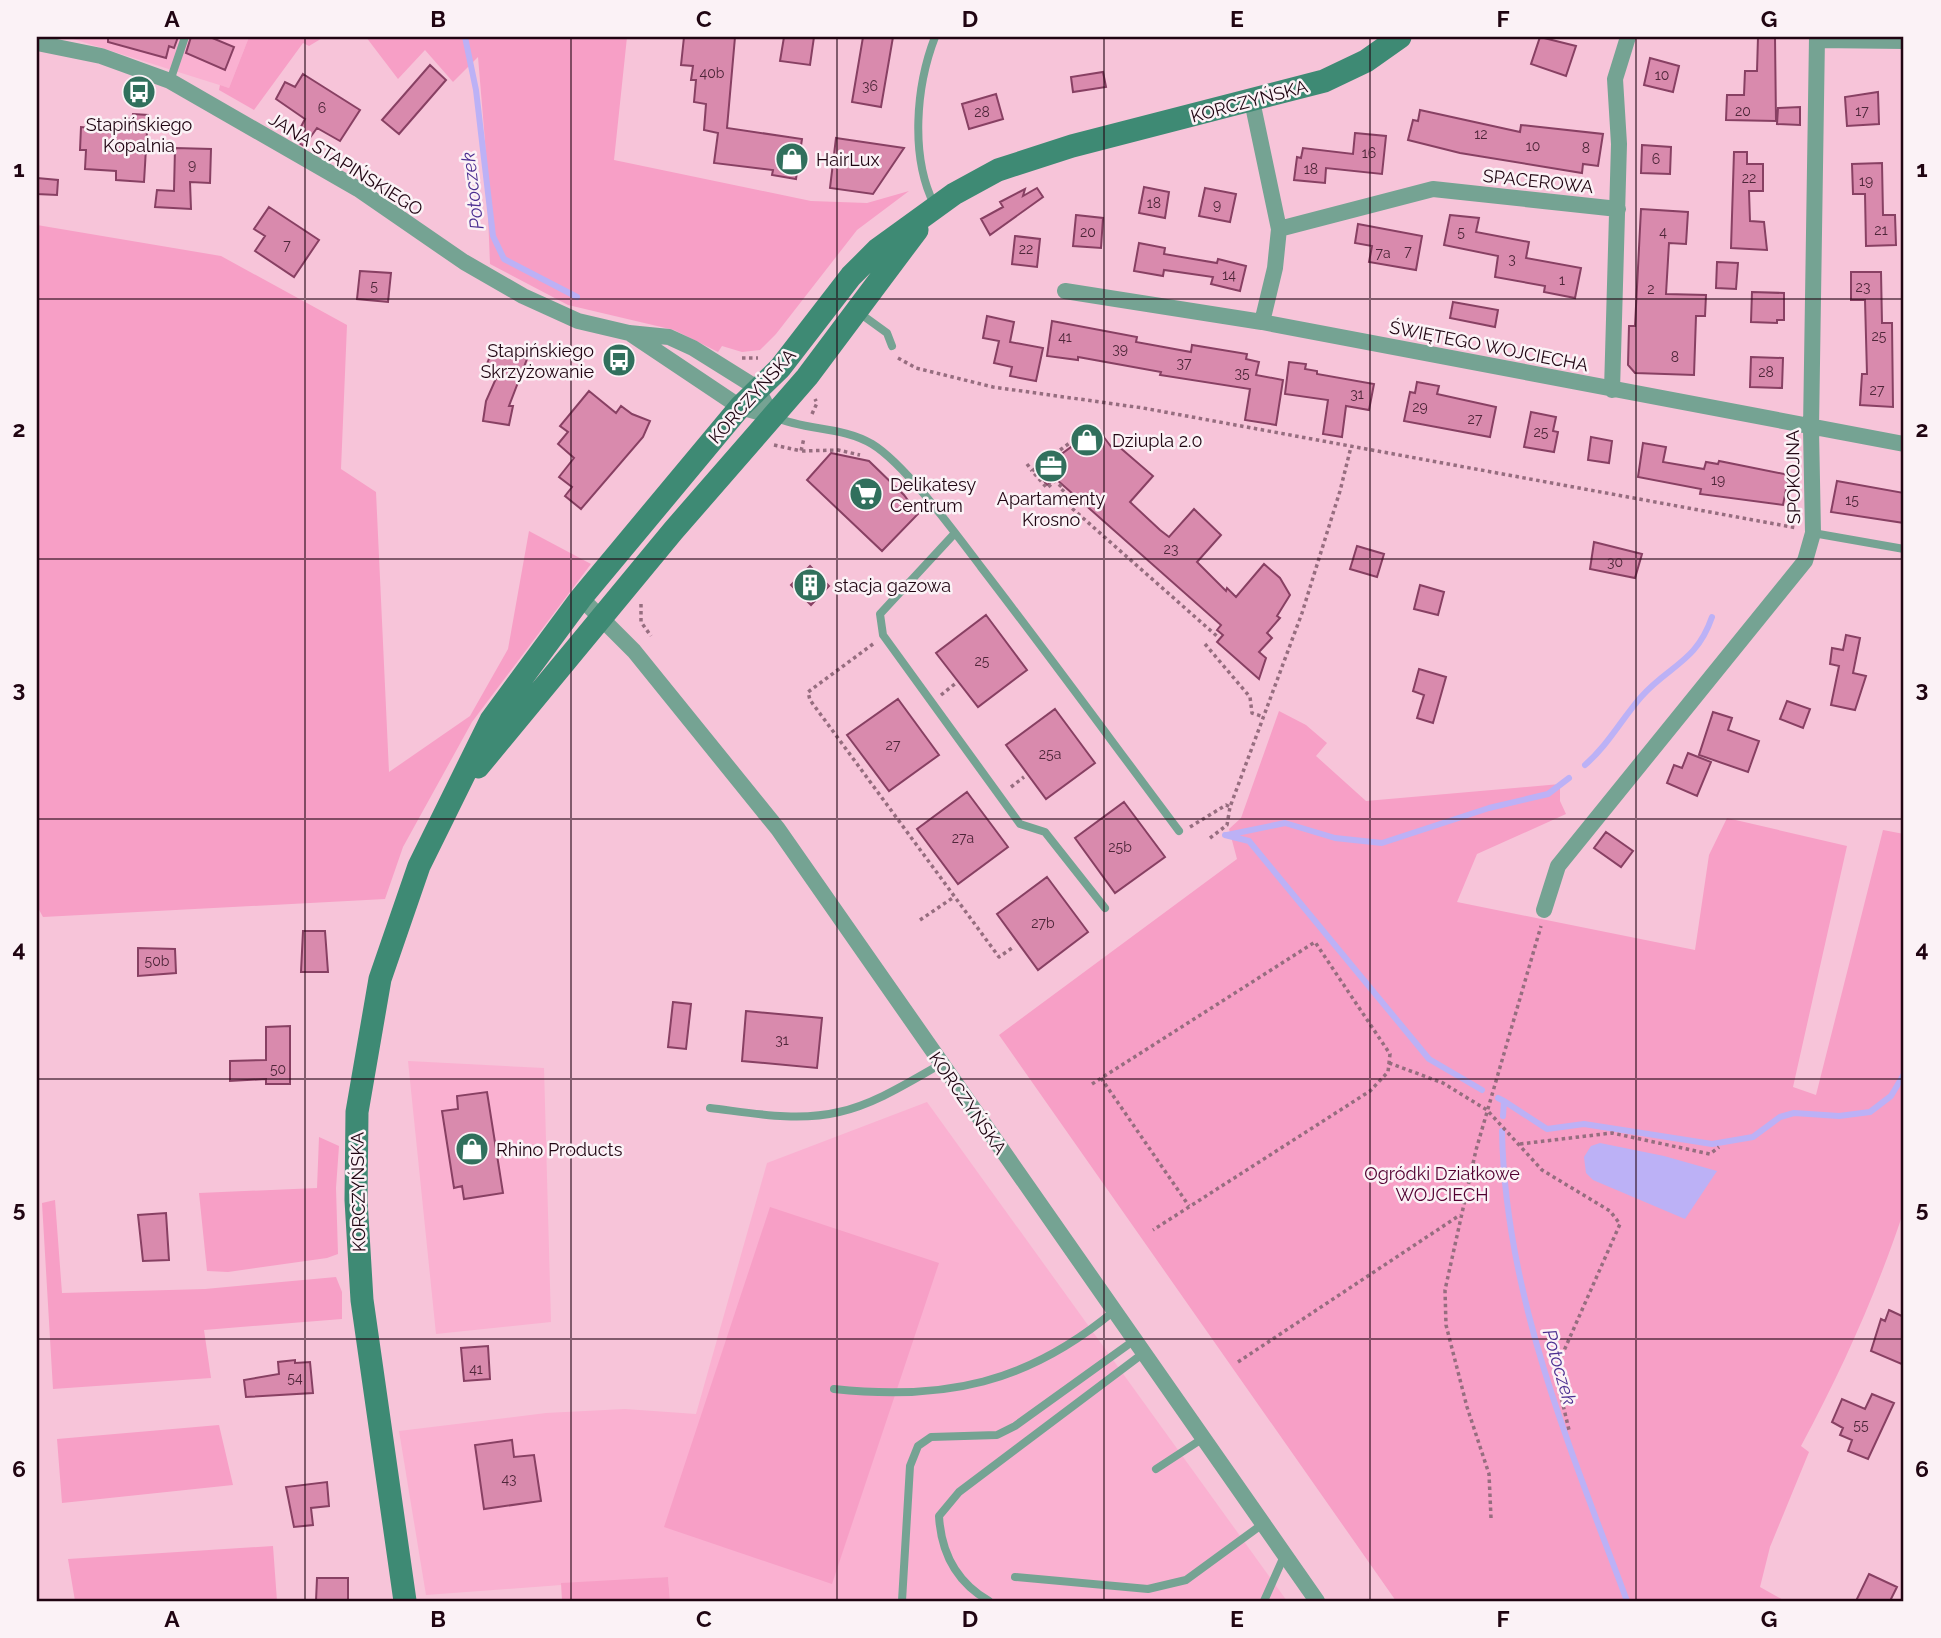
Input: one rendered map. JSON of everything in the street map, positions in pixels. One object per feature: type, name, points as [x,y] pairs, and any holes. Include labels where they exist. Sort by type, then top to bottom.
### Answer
[{"type":"main road","name":"KORCZYŃSKA","points":[[405,1601],[362,1300],[356,1200],[357,1112],[380,979],[419,866],[491,720],[582,598],[740,407],[780,368],[878,249],[982,178],[1032,157],[1252,102],[1336,76],[1366,61],[1400,37]]},
{"type":"main road","name":"KORCZYŃSKA","points":[[454,796],[772,416],[936,208]]},
{"type":"street","points":[[1612,390],[1619,144],[1615,79],[1628,37]]},
{"type":"street","points":[[1817,39],[1904,41]]},
{"type":"street","name":"SPOKOJNA","points":[[1544,910],[1558,866],[1805,561],[1813,532],[1811,429],[1817,39]]},
{"type":"street","name":"JANA STAPIŃSKIEGO","points":[[37,43],[101,56],[170,80],[358,189],[464,262],[523,296],[578,321],[681,342],[757,388]]},
{"type":"street","points":[[1252,102],[1279,229],[1275,268],[1262,322]]},
{"type":"street","name":"SPACEROWA","points":[[1279,229],[1433,189],[1618,209]]},
{"type":"street","name":"ŚWIĘTEGO WOJCIECHA","points":[[1065,291],[1262,322],[1811,429],[1904,444]]},
{"type":"street","name":"JANA STAPIŃSKIEGO","points":[[629,333],[740,407],[772,416]]},
{"type":"street","points":[[757,388],[772,416]]},
{"type":"street","name":"KORCZYŃSKA","points":[[582,598],[602,617],[778,829],[1141,1345],[1317,1601]]},
{"type":"lane","points":[[170,80],[186,37]]},
{"type":"lane","points":[[935,37],[928,56],[919,133],[924,181],[936,208]]},
{"type":"lane","points":[[856,311],[887,333],[892,346]]},
{"type":"lane","points":[[772,416],[806,429],[841,431],[872,444],[891,460],[955,533],[1179,831]]},
{"type":"lane","points":[[1813,532],[1904,548]]},
{"type":"lane","points":[[955,533],[880,614],[883,635],[1020,824],[1045,832],[1105,908]]},
{"type":"lane","points":[[710,1108],[796,1116],[837,1113],[871,1101],[941,1064]]},
{"type":"lane","points":[[834,1390],[910,1394],[964,1386],[1016,1373],[1082,1338],[1115,1310]]},
{"type":"lane","points":[[902,1601],[910,1465],[918,1446],[931,1437],[965,1438],[997,1434],[1006,1430],[1141,1345]]},
{"type":"lane","points":[[989,1601],[950,1565],[941,1543],[939,1516],[959,1492],[1141,1345]]},
{"type":"lane","points":[[1156,1469],[1205,1437]]},
{"type":"lane","points":[[1015,1577],[1148,1589],[1167,1586],[1186,1580],[1264,1523]]},
{"type":"lane","points":[[1264,1601],[1285,1554]]},
{"type":"path","points":[[892,346],[899,360],[916,368],[993,387],[1143,408],[1813,532]]},
{"type":"path","points":[[1032,471],[1091,427]]},
{"type":"path","points":[[1210,838],[1227,825],[1230,807],[1302,613],[1340,491],[1350,447]]},
{"type":"path","points":[[801,451],[838,450],[870,458]]},
{"type":"path","points":[[1027,464],[1047,488],[1055,481],[1064,489],[1058,496],[1219,638]]},
{"type":"path","points":[[883,635],[808,692],[810,700],[999,957],[1012,948]]},
{"type":"path","points":[[1205,644],[1250,697],[1252,713],[1264,716]]},
{"type":"path","points":[[938,697],[956,683]]},
{"type":"path","points":[[1179,831],[1199,825],[1226,805],[1230,807]]},
{"type":"path","points":[[920,920],[954,897]]},
{"type":"path","points":[[1491,1518],[1489,1474],[1467,1407],[1446,1325],[1445,1290],[1488,1110],[1531,965],[1544,910]]},
{"type":"path","points":[[1092,1084],[1315,942],[1390,1054],[1388,1072],[1370,1091],[1153,1230]]},
{"type":"path","points":[[1389,1063],[1443,1083],[1488,1110],[1542,1170],[1610,1211],[1620,1224],[1555,1371],[1569,1430]]},
{"type":"path","points":[[1101,1078],[1189,1206]]},
{"type":"path","points":[[1518,1144],[1612,1133],[1710,1154],[1719,1147]]},
{"type":"path","points":[[1238,1362],[1462,1214]]},
{"type":"shaded area","points":[[67,37],[249,37],[229,88]]},
{"type":"shaded area","points":[[408,1061],[544,1068],[551,1322],[436,1334]]},
{"type":"shaded area","points":[[927,1102],[1287,1601],[670,1601],[668,1577],[426,1595],[399,1431],[546,1413],[625,1409],[696,1414],[767,1163]]},
{"type":"shaded area","points":[[1600,1143],[1664,1156],[1717,1171],[1685,1219],[1593,1180],[1586,1173],[1584,1157],[1591,1146]]},
{"type":"green space","points":[[249,37],[324,37],[309,46],[303,43],[254,110],[219,90],[220,85],[229,88]]},
{"type":"green space","points":[[366,37],[627,37],[614,160],[811,201],[867,203],[909,191],[857,230],[776,334],[760,350],[742,352],[722,346],[718,352],[674,330],[568,305],[490,264],[485,141],[478,57],[453,82],[425,50],[398,79]]},
{"type":"green space","points":[[37,225],[221,256],[347,325],[341,469],[376,492],[389,772],[470,716],[508,649],[529,531],[591,564],[472,722],[403,847],[385,899],[43,917],[37,906]]},
{"type":"green space","name":"Ogródki Działkowe WOJCIECH","points":[[1279,711],[1306,725],[1327,743],[1316,756],[1366,801],[1560,784],[1560,801],[1566,814],[1477,854],[1457,902],[1695,950],[1709,855],[1727,818],[1847,846],[1793,1087],[1816,1095],[1883,830],[1904,834],[1904,1210],[1858,1330],[1801,1446],[1809,1452],[1770,1547],[1760,1587],[1785,1601],[1396,1601],[999,1035],[1237,859],[1229,829],[1241,818]]},
{"type":"green space","points":[[319,1137],[339,1146],[336,1188],[338,1254],[327,1258],[228,1272],[207,1271],[199,1193],[317,1188]]},
{"type":"green space","points":[[55,1200],[62,1293],[205,1289],[336,1277],[342,1292],[342,1319],[204,1330],[211,1378],[53,1389],[42,1203]]},
{"type":"green space","points":[[770,1207],[939,1263],[832,1584],[664,1527]]},
{"type":"green space","points":[[219,1425],[233,1485],[62,1503],[57,1439]]},
{"type":"green space","points":[[273,1546],[277,1601],[75,1601],[68,1559]]},
{"type":"green space","points":[[668,1577],[670,1601],[562,1601],[561,1583]]},
{"type":"building","points":[[108,37],[178,37],[174,48],[169,46],[166,58],[108,42]]},
{"type":"building","points":[[191,37],[210,37],[234,47],[225,70],[186,53]]},
{"type":"building","points":[[684,37],[735,37],[727,128],[802,139],[796,179],[772,175],[773,170],[714,163],[718,133],[704,130],[706,104],[694,102],[696,80],[691,80],[693,66],[681,65]]},
{"type":"building","points":[[784,37],[814,37],[810,65],[780,61]]},
{"type":"building","points":[[863,37],[893,37],[881,107],[852,102]]},
{"type":"building","points":[[1540,37],[1576,46],[1566,76],[1531,64]]},
{"type":"building","points":[[1758,37],[1775,37],[1776,121],[1726,120],[1727,95],[1744,95],[1745,71],[1757,71]]},
{"type":"building","points":[[1650,58],[1679,66],[1673,92],[1644,85]]},
{"type":"building","points":[[430,65],[446,80],[399,134],[382,120]]},
{"type":"building","points":[[1103,72],[1106,87],[1073,92],[1071,77]]},
{"type":"building","points":[[303,74],[360,110],[340,141],[317,128],[304,146],[294,140],[305,119],[276,99],[285,82],[295,87]]},
{"type":"building","points":[[1878,92],[1879,124],[1847,126],[1845,97]]},
{"type":"building","points":[[996,94],[1003,119],[969,129],[962,104]]},
{"type":"building","points":[[1800,107],[1800,125],[1777,124],[1778,108]]},
{"type":"building","points":[[1420,110],[1520,132],[1521,125],[1603,134],[1598,166],[1583,164],[1582,173],[1460,153],[1408,140],[1413,120],[1418,121]]},
{"type":"building","points":[[133,114],[148,115],[144,182],[116,180],[116,171],[85,169],[86,150],[80,150],[81,127],[122,130],[123,118],[132,119]]},
{"type":"building","points":[[1355,133],[1386,136],[1382,174],[1326,168],[1325,183],[1294,180],[1297,157],[1301,158],[1303,148],[1353,154]]},
{"type":"building","points":[[836,138],[904,148],[873,194],[830,188]]},
{"type":"building","points":[[1642,145],[1671,147],[1670,174],[1641,173]]},
{"type":"building","points":[[175,148],[211,149],[210,183],[190,182],[191,209],[155,207],[157,190],[174,191]]},
{"type":"building","points":[[1734,152],[1747,152],[1747,164],[1763,164],[1763,191],[1749,191],[1750,221],[1764,222],[1767,250],[1731,248]]},
{"type":"building","points":[[1882,163],[1883,215],[1895,215],[1896,245],[1866,246],[1865,194],[1853,194],[1852,164]]},
{"type":"building","points":[[37,178],[58,180],[57,195],[37,194]]},
{"type":"building","points":[[1144,187],[1169,192],[1165,218],[1139,213]]},
{"type":"building","points":[[1037,188],[1043,197],[990,235],[981,219],[1003,207],[1000,202],[1025,189],[1023,196]]},
{"type":"building","points":[[1205,188],[1236,194],[1230,222],[1199,216]]},
{"type":"building","points":[[269,207],[319,240],[294,277],[255,251],[265,236],[254,229]]},
{"type":"building","points":[[1641,209],[1688,212],[1686,244],[1669,243],[1666,294],[1706,295],[1705,316],[1696,316],[1694,375],[1635,373],[1628,365],[1629,326],[1635,326]]},
{"type":"building","points":[[1076,215],[1103,218],[1101,248],[1073,246]]},
{"type":"building","points":[[1450,215],[1479,218],[1476,232],[1529,242],[1526,258],[1581,268],[1575,298],[1544,292],[1545,286],[1495,277],[1498,256],[1444,245]]},
{"type":"building","points":[[1358,224],[1422,236],[1416,270],[1369,262],[1372,246],[1355,243]]},
{"type":"building","points":[[1015,236],[1040,239],[1037,267],[1012,264]]},
{"type":"building","points":[[1139,243],[1165,248],[1164,254],[1217,263],[1218,259],[1246,266],[1240,291],[1211,284],[1213,277],[1164,270],[1163,276],[1134,271]]},
{"type":"building","points":[[1717,262],[1738,263],[1736,289],[1716,288]]},
{"type":"building","points":[[360,271],[391,273],[388,302],[357,299]]},
{"type":"building","points":[[1851,272],[1881,272],[1882,323],[1892,323],[1893,407],[1860,405],[1862,374],[1867,374],[1865,300],[1851,300]]},
{"type":"building","points":[[1752,292],[1784,293],[1784,320],[1777,320],[1777,323],[1751,322]]},
{"type":"building","points":[[1453,302],[1498,310],[1495,327],[1450,318]]},
{"type":"building","points":[[987,316],[1014,322],[1010,342],[1043,348],[1036,381],[1010,376],[1012,367],[994,363],[999,341],[983,338]]},
{"type":"building","points":[[1052,321],[1137,337],[1136,342],[1191,352],[1192,345],[1247,354],[1246,359],[1259,362],[1256,375],[1283,380],[1276,425],[1245,420],[1250,389],[1160,375],[1161,372],[1078,357],[1078,360],[1047,356]]},
{"type":"building","points":[[494,346],[527,359],[509,406],[513,406],[509,425],[483,421],[486,401],[498,374],[485,369]]},
{"type":"building","points":[[1751,357],[1783,358],[1782,388],[1750,387]]},
{"type":"building","points":[[1289,362],[1306,364],[1305,369],[1317,371],[1317,374],[1374,384],[1369,410],[1346,406],[1342,437],[1323,434],[1328,400],[1285,394]]},
{"type":"building","points":[[1417,382],[1439,386],[1437,394],[1496,407],[1490,437],[1404,421],[1410,392],[1415,393]]},
{"type":"building","points":[[589,391],[616,413],[621,406],[650,421],[643,437],[581,509],[565,496],[572,487],[559,477],[574,458],[558,444],[568,432],[560,426]]},
{"type":"building","points":[[1531,412],[1556,417],[1553,431],[1558,432],[1554,452],[1524,447]]},
{"type":"building","points":[[1097,428],[1112,448],[1117,445],[1153,476],[1130,502],[1160,530],[1169,537],[1194,509],[1221,535],[1197,562],[1226,591],[1227,588],[1236,597],[1264,564],[1280,578],[1290,595],[1277,616],[1280,618],[1267,633],[1272,638],[1259,652],[1266,658],[1259,679],[1217,642],[1223,635],[1217,630],[1221,625],[1056,479],[1047,485],[1037,472]]},
{"type":"building","points":[[1591,437],[1612,441],[1609,463],[1588,460]]},
{"type":"building","points":[[1643,443],[1666,447],[1663,462],[1704,469],[1706,462],[1718,464],[1719,461],[1789,475],[1783,505],[1700,494],[1701,489],[1638,477]]},
{"type":"building","points":[[831,453],[869,461],[904,495],[918,514],[882,551],[807,480]]},
{"type":"building","points":[[1837,481],[1904,493],[1904,523],[1831,512]]},
{"type":"building","points":[[1594,542],[1642,554],[1635,578],[1590,569]]},
{"type":"building","points":[[1357,546],[1384,554],[1377,577],[1350,569]]},
{"type":"building","name":"stacja gazowa","points":[[810,566],[829,586],[811,605],[791,585]]},
{"type":"building","points":[[1420,585],[1444,592],[1438,615],[1414,609]]},
{"type":"building","points":[[986,615],[1027,670],[978,707],[936,653]]},
{"type":"building","points":[[1846,635],[1860,638],[1853,673],[1866,676],[1855,710],[1831,705],[1839,666],[1830,664],[1832,648],[1843,650]]},
{"type":"building","points":[[1419,669],[1446,677],[1433,723],[1417,718],[1424,695],[1413,691]]},
{"type":"building","points":[[898,699],[939,755],[889,791],[847,735]]},
{"type":"building","points":[[1787,701],[1810,709],[1803,728],[1780,719]]},
{"type":"building","points":[[1055,709],[1095,763],[1046,799],[1006,745]]},
{"type":"building","points":[[1713,712],[1732,718],[1728,730],[1759,741],[1748,772],[1699,755]]},
{"type":"building","points":[[1688,753],[1711,762],[1697,796],[1667,783],[1674,765],[1682,768]]},
{"type":"building","points":[[967,792],[1008,847],[958,884],[917,829]]},
{"type":"building","points":[[1124,802],[1165,857],[1115,893],[1075,838]]},
{"type":"building","points":[[1606,832],[1633,851],[1621,867],[1594,848]]},
{"type":"building","points":[[1047,877],[1088,932],[1038,970],[997,914]]},
{"type":"building","points":[[303,931],[325,931],[328,972],[301,972]]},
{"type":"building","points":[[138,948],[175,949],[176,973],[138,976]]},
{"type":"building","points":[[673,1002],[691,1004],[686,1049],[668,1047]]},
{"type":"building","points":[[746,1011],[822,1018],[817,1068],[742,1061]]},
{"type":"building","points":[[290,1026],[290,1084],[266,1084],[266,1079],[230,1081],[230,1061],[266,1060],[266,1027]]},
{"type":"building","name":"Rhino Products","points":[[487,1092],[503,1193],[464,1199],[462,1186],[454,1188],[442,1111],[458,1109],[457,1096]]},
{"type":"building","points":[[166,1213],[169,1260],[143,1261],[138,1215]]},
{"type":"building","points":[[1889,1310],[1904,1317],[1904,1365],[1871,1351],[1881,1319],[1885,1321]]},
{"type":"building","points":[[488,1346],[490,1379],[464,1381],[461,1348]]},
{"type":"building","points":[[295,1360],[295,1363],[310,1362],[313,1393],[246,1397],[244,1380],[279,1374],[278,1362]]},
{"type":"building","points":[[1872,1394],[1894,1403],[1868,1459],[1848,1451],[1852,1440],[1840,1435],[1843,1428],[1832,1422],[1842,1399],[1865,1409]]},
{"type":"building","points":[[512,1440],[514,1457],[534,1455],[541,1501],[484,1509],[475,1445]]},
{"type":"building","points":[[327,1482],[329,1506],[311,1508],[313,1525],[294,1527],[286,1487]]},
{"type":"building","points":[[1869,1574],[1897,1587],[1890,1601],[1856,1601]]},
{"type":"building","points":[[317,1578],[348,1578],[348,1601],[316,1601]]},
{"type":"waterway","name":"Potoczek","points":[[465,37],[476,90],[493,236],[504,259],[577,297]]},
{"type":"waterway","points":[[1585,765],[1651,686],[1690,654],[1706,632],[1712,617]]},
{"type":"waterway","points":[[1227,835],[1285,823],[1335,838],[1382,843],[1489,808],[1548,794],[1569,778]]},
{"type":"waterway","name":"Potoczek","points":[[1225,835],[1249,841],[1429,1059],[1482,1090]]},
{"type":"waterway","points":[[1504,1101],[1547,1129],[1584,1124],[1712,1144],[1753,1137],[1780,1117],[1794,1113],[1839,1116],[1870,1112],[1891,1096],[1904,1074]]},
{"type":"waterway","name":"Potoczek","points":[[1498,1098],[1504,1101],[1503,1116]]},
{"type":"waterway","name":"Potoczek","points":[[1502,1131],[1506,1192],[1515,1253],[1528,1312],[1564,1429],[1627,1601]]},
{"type":"place","name":"Stapińskiego Kopalnia","points":[[139,92]]},
{"type":"place","name":"HairLux","points":[[792,159]]},
{"type":"place","name":"Stapińskiego Skrzyżowanie","points":[[619,360]]},
{"type":"place","name":"Dziupla 2.0","points":[[1087,440]]},
{"type":"place","name":"Apartamenty Krosno","points":[[1051,466]]},
{"type":"place","name":"Delikatesy Centrum","points":[[866,494]]},
{"type":"place","name":"stacja gazowa","points":[[810,585]]},
{"type":"place","name":"Rhino Products","points":[[472,1149]]}]
